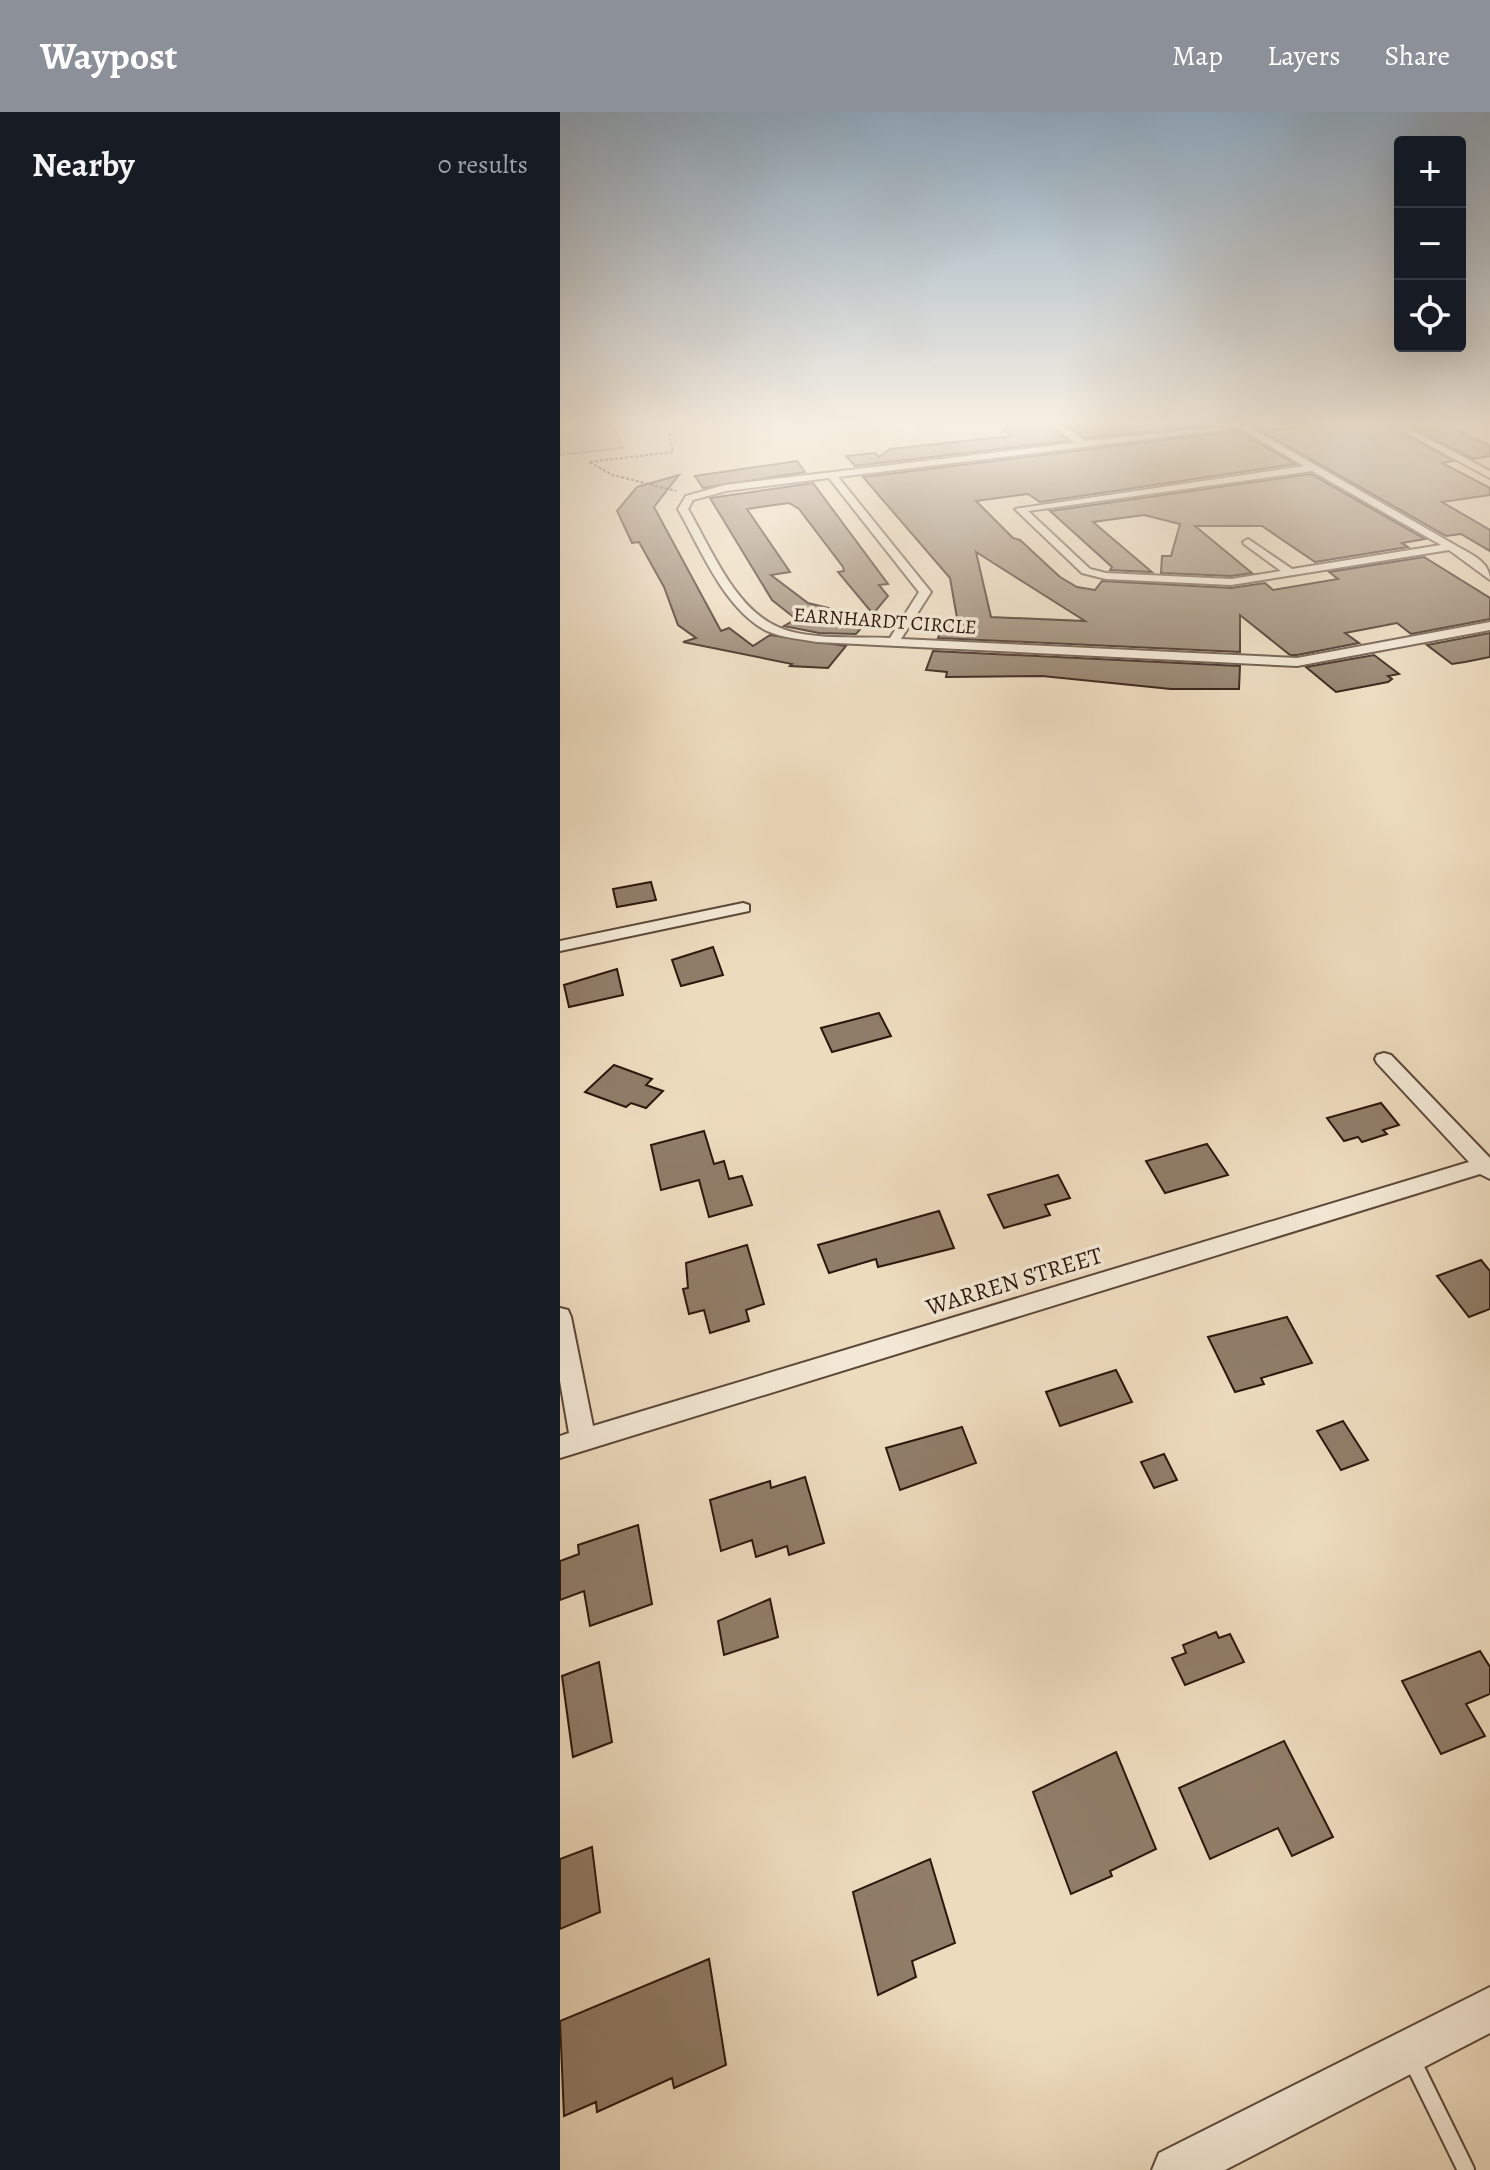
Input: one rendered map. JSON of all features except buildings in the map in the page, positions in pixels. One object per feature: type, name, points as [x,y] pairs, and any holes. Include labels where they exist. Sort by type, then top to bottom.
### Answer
[{"type":"street","name":"EARNHARDT CIRCLE","points":[[689,519],[740,602],[756,619],[773,629],[817,638],[1297,662],[1490,626]]},
{"type":"street","points":[[866,519],[925,592],[893,642]]},
{"type":"street","points":[[1031,519],[1086,571],[1095,574],[1231,582],[1451,547]]},
{"type":"street","points":[[1401,519],[1482,567],[1490,577]]},
{"type":"street","points":[[1248,542],[1291,573]]},
{"type":"street","points":[[560,946],[743,908]]},
{"type":"street","points":[[1384,1059],[1487,1168]]},
{"type":"street","name":"WARREN STREET","points":[[560,1447],[1487,1168]]},
{"type":"street","points":[[560,1317],[583,1440]]},
{"type":"street","points":[[1176,2170],[1490,2009]]},
{"type":"lane","points":[[1407,2051],[1466,2170]]}]
